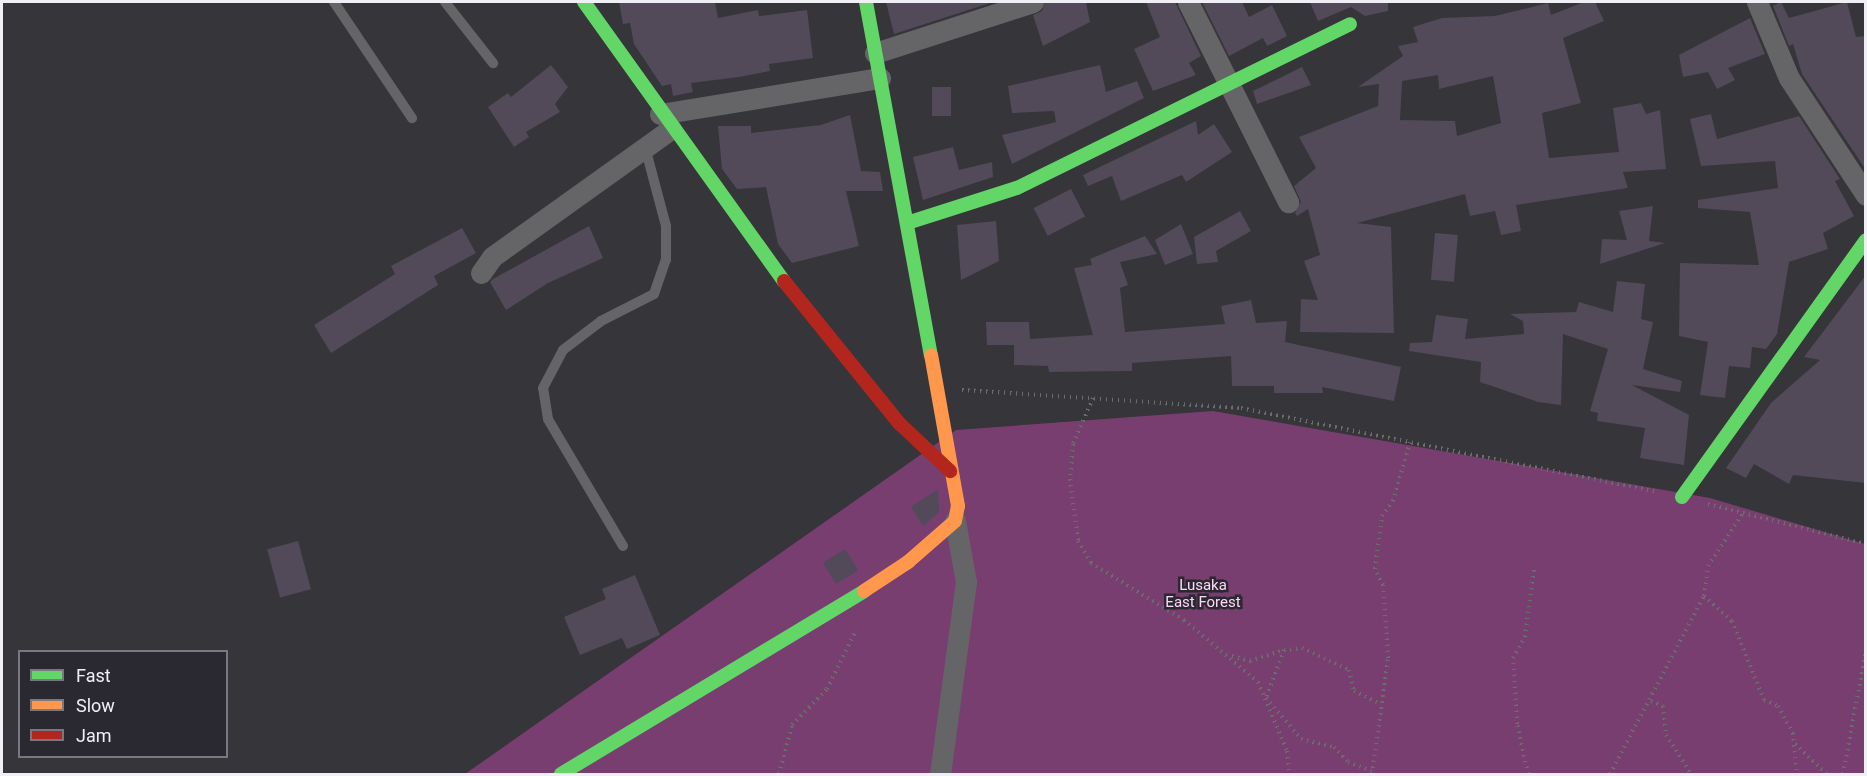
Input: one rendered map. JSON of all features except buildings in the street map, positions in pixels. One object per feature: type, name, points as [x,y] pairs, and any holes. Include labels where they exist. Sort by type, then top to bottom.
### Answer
[{"type":"street","points":[[584,2],[665,121],[867,388],[950,471]]},
{"type":"street","points":[[866,2],[958,506],[955,521],[966,582],[940,774]]},
{"type":"street","points":[[875,53],[1033,2]]},
{"type":"street","points":[[1188,2],[1227,86],[1288,202]]},
{"type":"street","points":[[1757,2],[1789,78],[1866,195]]},
{"type":"street","points":[[907,223],[1017,188],[1350,24]]},
{"type":"street","points":[[481,273],[492,257],[645,147],[665,121],[880,78]]},
{"type":"street","points":[[1682,497],[1866,240]]},
{"type":"street","points":[[561,774],[813,625],[908,562],[955,521]]},
{"type":"lane","points":[[334,2],[412,118]]},
{"type":"lane","points":[[445,2],[493,63]]},
{"type":"lane","points":[[622,546],[548,419],[543,388],[563,350],[601,321],[654,294],[666,260],[666,226],[645,147]]},
{"type":"path","points":[[935,388],[1241,408],[1682,497],[1866,544]]},
{"type":"path","points":[[1092,398],[1073,444],[1070,479],[1078,541],[1091,563],[1140,590],[1232,656],[1258,682],[1287,751],[1290,774]]},
{"type":"path","points":[[1266,698],[1301,739],[1334,747],[1348,762],[1372,773],[1388,658],[1383,585],[1375,569],[1382,516],[1393,501],[1410,442]]},
{"type":"path","points":[[1610,774],[1651,701],[1663,668],[1704,596],[1708,566],[1743,513]]},
{"type":"path","points":[[1528,774],[1517,724],[1513,658],[1525,637],[1534,568]]},
{"type":"path","points":[[1704,596],[1732,621],[1750,674],[1764,700],[1778,706],[1794,744],[1797,774]]},
{"type":"path","points":[[779,774],[792,725],[827,689],[860,623]]},
{"type":"path","points":[[1232,656],[1250,661],[1284,650],[1302,648],[1349,670],[1354,691],[1381,704]]},
{"type":"path","points":[[1266,698],[1284,650]]},
{"type":"path","points":[[1843,774],[1866,650]]},
{"type":"path","points":[[1651,701],[1664,706],[1666,735],[1691,774]]},
{"type":"path","points":[[1794,744],[1827,774]]},
{"type":"green space","name":"Lusaka East Forest","points":[[1213,411],[1710,498],[1865,544],[1865,774],[465,774],[956,430]]},
{"type":"traffic: fast","points":[[584,2],[784,281]]},
{"type":"traffic: fast","points":[[866,2],[931,355]]},
{"type":"traffic: fast","points":[[907,223],[1017,188],[1350,24]]},
{"type":"traffic: fast","points":[[1682,497],[1866,240]]},
{"type":"traffic: fast","points":[[561,774],[864,591]]},
{"type":"traffic: slow","points":[[864,591],[908,562],[955,521],[958,506],[931,355]]},
{"type":"traffic: jam","points":[[784,281],[900,424],[950,471]]}]
